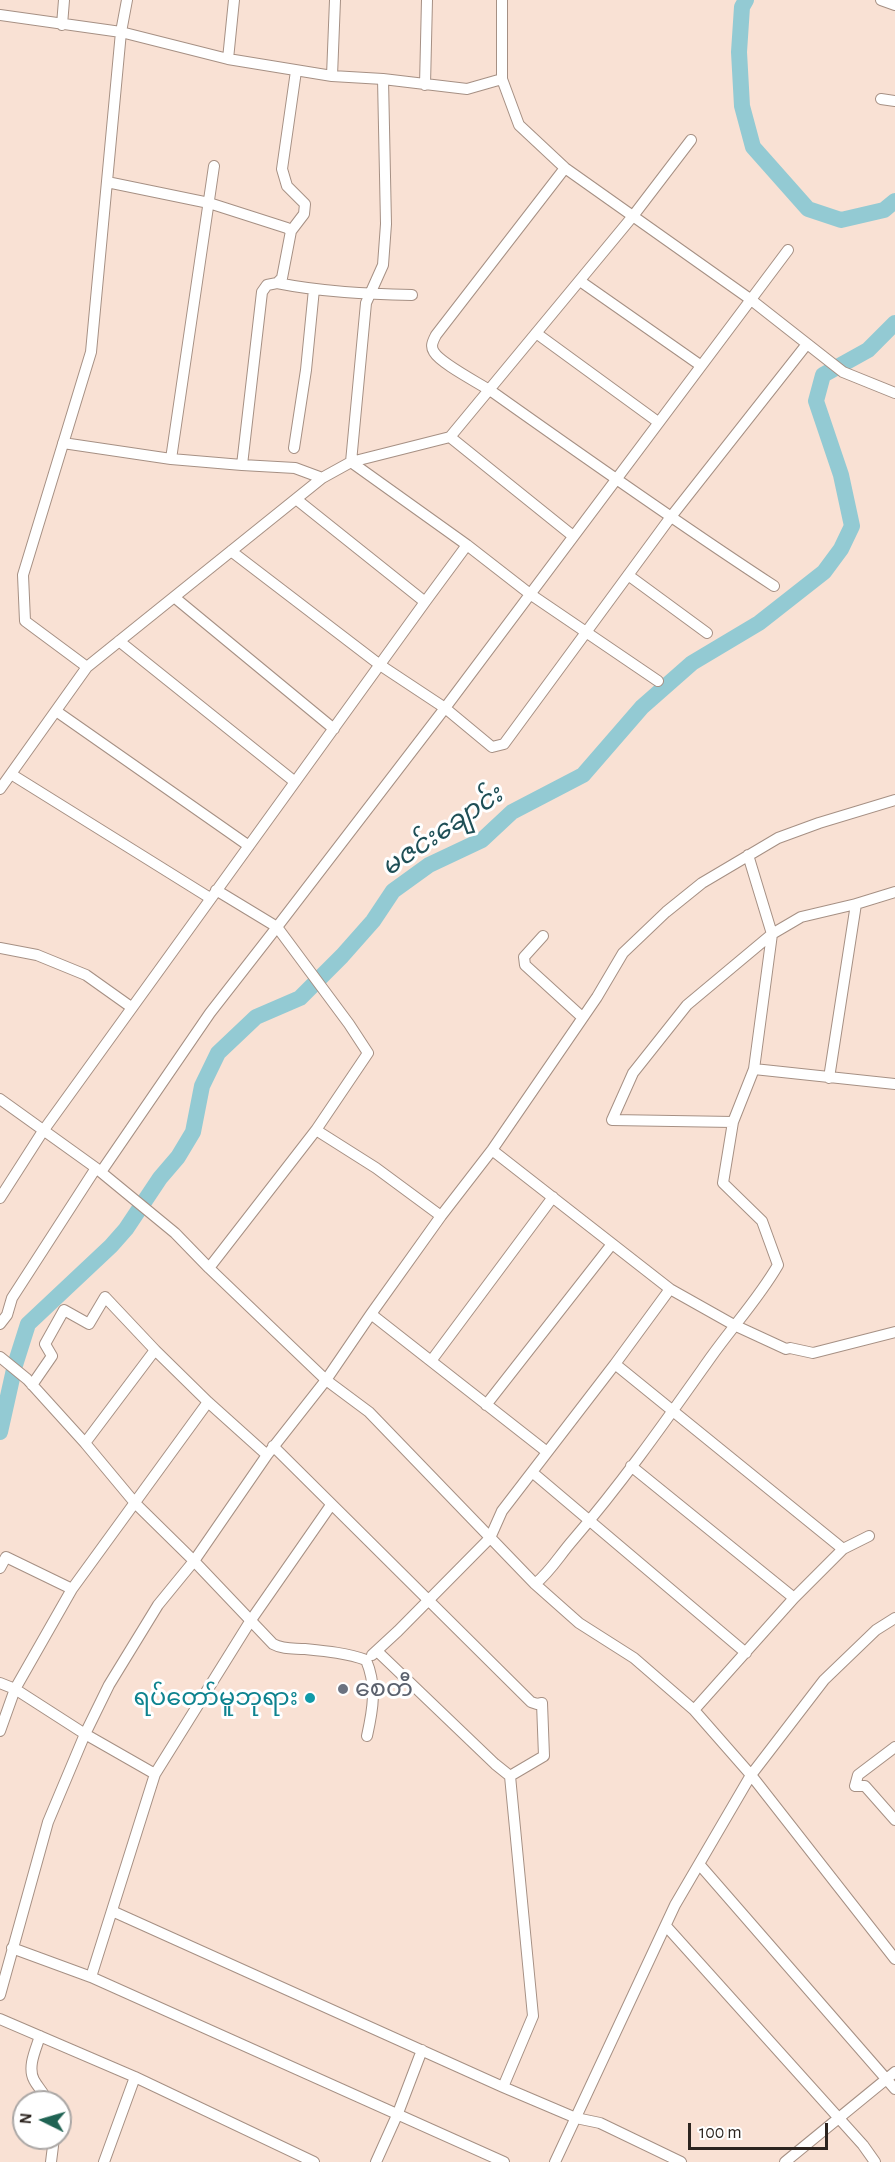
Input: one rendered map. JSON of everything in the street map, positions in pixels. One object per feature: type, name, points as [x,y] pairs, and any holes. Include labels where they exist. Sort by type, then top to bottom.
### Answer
[{"type":"street","points":[[62,25],[64,0]]},
{"type":"street","points":[[87,667],[25,621],[22,575],[91,352],[127,0]]},
{"type":"street","points":[[228,59],[234,0]]},
{"type":"street","points":[[332,76],[335,0]]},
{"type":"street","points":[[425,86],[427,0]]},
{"type":"street","points":[[502,0],[502,79],[519,124],[565,168],[750,299],[843,372],[895,393]]},
{"type":"street","points":[[881,0],[895,5]]},
{"type":"street","points":[[0,15],[122,32],[228,59],[332,76],[383,79],[425,86],[467,89],[502,79]]},
{"type":"street","points":[[278,283],[282,278],[291,231],[304,214],[306,204],[287,186],[282,169],[297,71]]},
{"type":"street","points":[[351,462],[366,303],[383,265],[386,224],[383,79]]},
{"type":"street","points":[[881,99],[895,100]]},
{"type":"street","points":[[0,789],[87,667],[322,478],[351,462],[450,437],[633,216],[691,140]]},
{"type":"street","points":[[171,459],[214,166]]},
{"type":"street","points":[[565,168],[436,335],[431,344],[433,352],[670,518],[774,586]]},
{"type":"street","points":[[107,182],[209,203],[291,231]]},
{"type":"street","points":[[0,1324],[7,1316],[12,1298],[210,1013],[445,708],[788,250]]},
{"type":"street","points":[[580,281],[700,365]]},
{"type":"street","points":[[242,465],[262,292],[267,285],[278,283],[314,289],[412,295]]},
{"type":"street","points":[[294,448],[306,370],[314,289]]},
{"type":"street","points":[[536,333],[658,422]]},
{"type":"street","points":[[231,551],[380,665],[445,708],[492,747],[504,744],[670,518],[808,345]]},
{"type":"street","points":[[450,437],[573,536]]},
{"type":"street","points":[[63,443],[171,459],[295,468],[322,478]]},
{"type":"street","points":[[351,462],[530,594],[658,681]]},
{"type":"street","points":[[296,499],[425,602]]},
{"type":"street","points":[[0,1198],[43,1131],[131,1007],[466,545]]},
{"type":"street","points":[[628,575],[707,633]]},
{"type":"street","points":[[174,597],[334,729]]},
{"type":"street","points":[[119,641],[295,782]]},
{"type":"street","points":[[56,711],[249,846]]},
{"type":"street","points":[[11,774],[213,894],[277,927],[368,1053],[316,1130],[209,1268]]},
{"type":"street","points":[[0,1995],[48,1821],[85,1734],[109,1685],[158,1605],[194,1561],[270,1450],[326,1380],[441,1216],[492,1150],[623,953],[666,912],[702,883],[778,838],[895,800]]},
{"type":"street","points":[[535,1584],[550,1572],[590,1521],[734,1325],[763,1291],[778,1265],[762,1221],[723,1183],[733,1122],[754,1069],[772,934],[748,855]]},
{"type":"street","points":[[733,1122],[612,1120],[633,1073],[687,1005],[772,934],[801,917],[895,892]]},
{"type":"street","points":[[829,1078],[856,904]]},
{"type":"street","points":[[543,936],[524,957],[525,964],[582,1017]]},
{"type":"street","points":[[0,948],[37,956],[86,975],[131,1007]]},
{"type":"street","points":[[754,1069],[895,1084]]},
{"type":"street","points":[[0,1100],[99,1170],[175,1233],[326,1380],[369,1412],[535,1584],[579,1623],[634,1658],[694,1710],[752,1774],[895,1959]]},
{"type":"street","points":[[316,1130],[376,1168],[441,1216]]},
{"type":"street","points":[[492,1150],[670,1289],[734,1325],[780,1347],[813,1353],[895,1332]]},
{"type":"street","points":[[431,1361],[553,1197]]},
{"type":"street","points":[[486,1405],[612,1244]]},
{"type":"street","points":[[366,1660],[490,1538],[502,1511],[670,1289]]},
{"type":"street","points":[[30,1382],[52,1356],[45,1344],[64,1310],[89,1324],[105,1297],[208,1402],[270,1450],[331,1505],[531,1702],[542,1703],[544,1756],[510,1776]]},
{"type":"street","points":[[371,1314],[547,1452]]},
{"type":"street","points":[[85,1443],[155,1350]]},
{"type":"street","points":[[1,1357],[30,1382],[135,1503],[273,1644],[278,1647],[354,1656],[366,1660],[372,1674],[374,1693],[367,1736]]},
{"type":"street","points":[[615,1364],[843,1549]]},
{"type":"street","points":[[0,1731],[15,1689],[72,1589],[208,1402]]},
{"type":"street","points":[[631,1466],[794,1598]]},
{"type":"street","points":[[532,1472],[746,1653]]},
{"type":"street","points":[[91,1977],[155,1774],[251,1620],[331,1505]]},
{"type":"street","points":[[694,1710],[794,1598],[843,1549],[869,1536]]},
{"type":"street","points":[[0,1568],[6,1557],[72,1589]]},
{"type":"street","points":[[555,2162],[675,1905],[752,1774],[824,1680],[876,1629],[895,1618]]},
{"type":"street","points":[[377,1651],[510,1776],[533,2016],[503,2087]]},
{"type":"street","points":[[0,1683],[15,1689],[85,1734],[155,1774]]},
{"type":"street","points":[[895,1747],[858,1775],[855,1786],[865,1786],[895,1820]]},
{"type":"street","points":[[699,1864],[895,2089]]},
{"type":"street","points":[[112,1911],[503,2087],[576,2118],[600,2123],[681,2162]]},
{"type":"street","points":[[666,1926],[863,2145],[875,2162]]},
{"type":"street","points":[[12,1948],[91,1977],[504,2162]]},
{"type":"street","points":[[0,2019],[135,2077],[314,2162]]},
{"type":"street","points":[[40,2036],[31,2069],[41,2090]]},
{"type":"street","points":[[376,2162],[398,2114],[422,2050]]},
{"type":"street","points":[[785,2162],[895,2072]]},
{"type":"street","points":[[104,2162],[135,2077]]},
{"type":"waterway","name":"မဇင်းချောင်း","points":[[746,0],[742,7],[739,52],[742,106],[753,147],[808,209],[841,220],[884,210],[895,201]]},
{"type":"waterway","name":"မဇင်းချောင်း","points":[[0,1432],[15,1365],[28,1324],[111,1246],[178,1157],[193,1132],[202,1086],[218,1053],[256,1017],[300,998],[373,921],[393,891],[429,865],[482,840],[512,812],[583,775],[642,707],[692,663],[759,623],[824,572],[841,549],[852,526],[841,475],[816,401],[823,375],[868,350],[895,323]]},
{"type":"place","name":"စေတီ","points":[[343,1689]]},
{"type":"place","name":"ရပ်တော်မူဘုရား","points":[[310,1698]]}]
